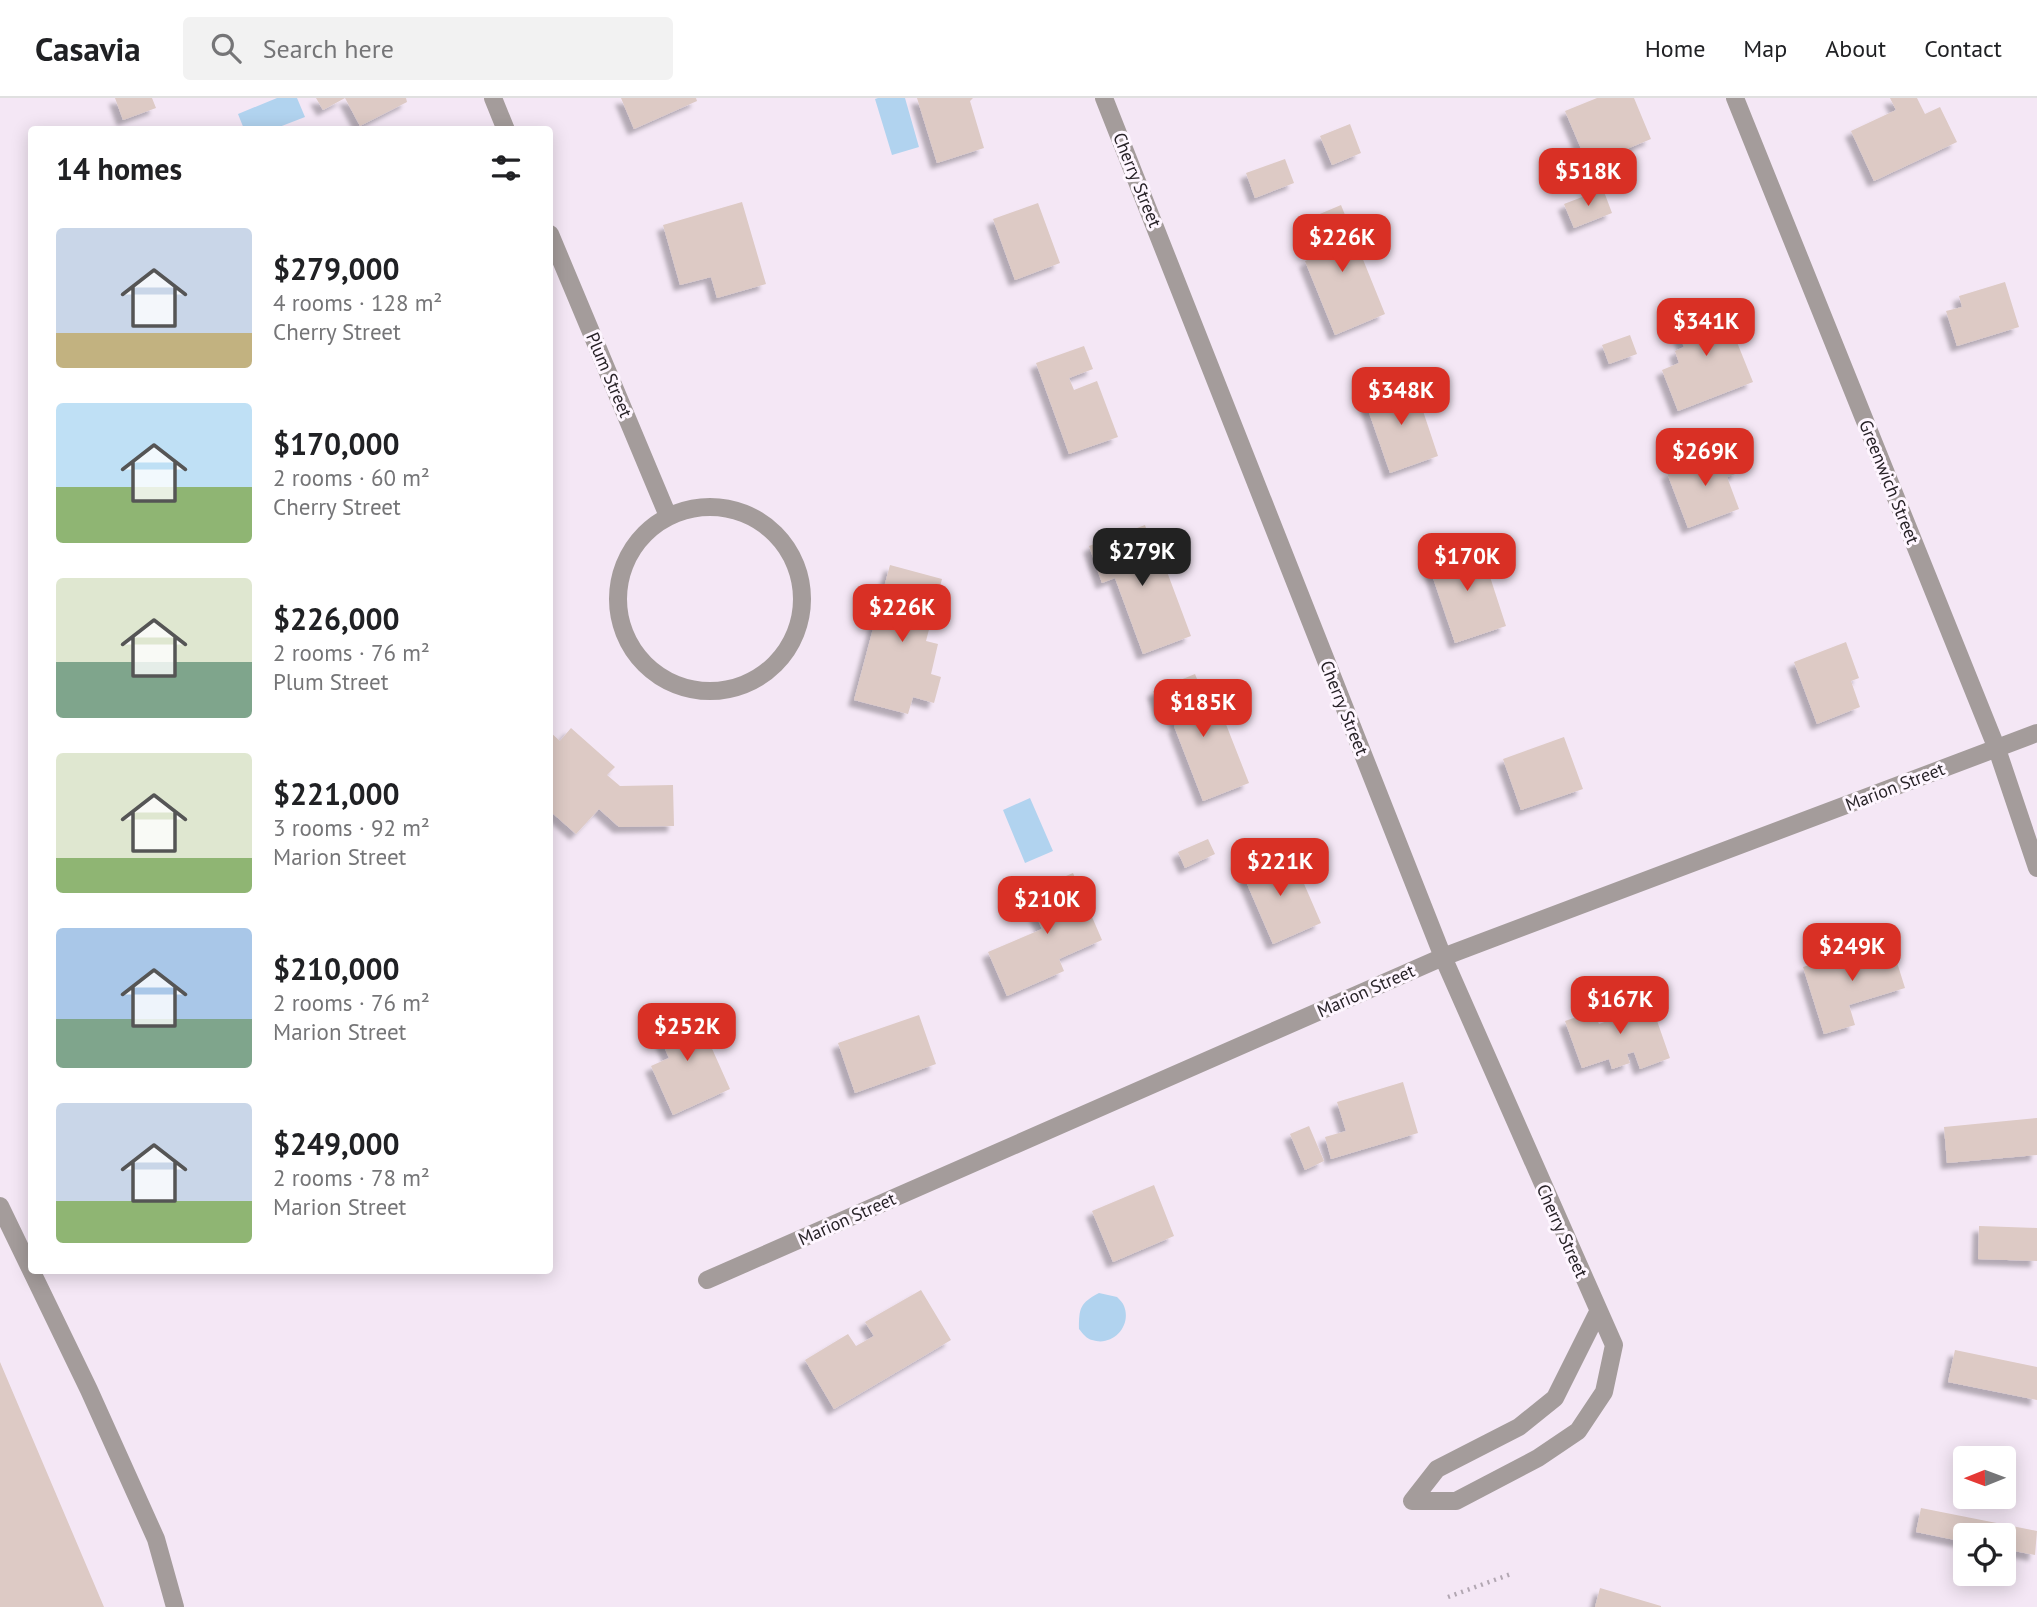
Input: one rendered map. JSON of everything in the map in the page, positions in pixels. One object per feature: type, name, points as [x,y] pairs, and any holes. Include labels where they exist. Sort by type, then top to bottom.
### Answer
[{"type":"street","points":[[493,98],[504,126]]},
{"type":"street","name":"Cherry Street","points":[[1104,98],[1443,957],[1614,1345],[1604,1392],[1578,1431],[1538,1458],[1456,1501],[1412,1501],[1437,1469],[1519,1427],[1555,1398],[1598,1312]]},
{"type":"street","name":"Greenwich Street","points":[[1735,98],[1997,748],[2037,868]]},
{"type":"street","name":"Plum Street","points":[[553,241],[668,516]]},
{"type":"street","points":[[725,507],[753,517],[776,535],[793,559],[801,587],[800,617],[794,635],[790,645],[772,667],[747,683],[717,691],[685,688],[657,675],[635,652],[625,633],[621,624],[618,592],[625,562],[643,535],[668,516],[696,508],[725,507]]},
{"type":"street","name":"Marion Street","points":[[707,1280],[1443,957],[2037,733]]},
{"type":"street","points":[[0,1206],[28,1264]]},
{"type":"street","points":[[33,1274],[156,1539],[175,1607]]},
{"type":"path","points":[[1448,1597],[1511,1574]]},
{"type":"water","points":[[277,98],[297,98],[305,117],[282,126],[243,126],[238,114]]},
{"type":"water","points":[[905,98],[919,147],[892,155],[875,99]]},
{"type":"water","points":[[1030,798],[1053,851],[1025,863],[1003,810]]},
{"type":"water","points":[[1099,1293],[1117,1297],[1124,1305],[1126,1313],[1119,1333],[1113,1338],[1100,1341],[1088,1339],[1079,1329],[1082,1307]]},
{"type":"building","points":[[115,98],[152,98],[156,108],[123,120]]},
{"type":"building","points":[[316,98],[345,98],[323,110]]},
{"type":"building","points":[[345,98],[406,98],[407,102],[360,126]]},
{"type":"building","points":[[621,98],[696,98],[697,101],[634,129]]},
{"type":"building","points":[[917,98],[973,98],[970,101],[984,148],[937,163]]},
{"type":"building","points":[[1597,98],[1634,98],[1651,139],[1588,165],[1565,111]]},
{"type":"building","points":[[1890,98],[1917,98],[1925,114],[1940,107],[1957,142],[1874,181],[1851,131],[1896,110]]},
{"type":"building","points":[[1350,124],[1361,153],[1332,165],[1320,136]]},
{"type":"building","points":[[1285,159],[1294,183],[1255,198],[1246,173]]},
{"type":"building","points":[[1603,189],[1612,213],[1574,228],[1564,204]]},
{"type":"building","points":[[742,202],[766,284],[717,298],[711,277],[680,285],[663,225]]},
{"type":"building","points":[[1038,203],[1060,263],[1015,280],[993,219]]},
{"type":"building","points":[[1341,205],[1385,314],[1335,335],[1305,261],[1322,254],[1308,219]]},
{"type":"building","points":[[2005,282],[2019,327],[1957,346],[1946,311],[1962,307],[1959,296]]},
{"type":"building","points":[[1720,300],[1753,382],[1678,411],[1662,370],[1679,363],[1675,351],[1684,347],[1673,318]]},
{"type":"building","points":[[1630,335],[1637,354],[1609,364],[1602,345]]},
{"type":"building","points":[[1084,346],[1093,369],[1069,378],[1074,390],[1097,381],[1118,437],[1069,454],[1036,363]]},
{"type":"building","points":[[1413,381],[1438,456],[1390,473],[1364,398]]},
{"type":"building","points":[[1729,449],[1738,473],[1727,477],[1739,509],[1688,528],[1667,473]]},
{"type":"building","points":[[1145,525],[1158,563],[1163,561],[1191,636],[1143,654],[1115,578],[1102,583],[1089,546]]},
{"type":"building","points":[[1479,543],[1506,626],[1455,643],[1427,560]]},
{"type":"building","points":[[890,565],[942,579],[926,641],[938,644],[931,674],[941,677],[934,703],[913,697],[908,714],[854,700]]},
{"type":"building","points":[[1846,642],[1859,678],[1851,681],[1860,707],[1817,724],[1794,662]]},
{"type":"building","points":[[1195,674],[1206,701],[1199,704],[1203,715],[1220,709],[1249,783],[1203,801],[1174,726],[1177,725],[1171,712],[1162,715],[1153,691]]},
{"type":"building","points":[[571,728],[615,767],[607,775],[620,786],[673,785],[674,826],[619,827],[599,809],[576,834],[553,814],[553,735],[560,741]]},
{"type":"building","points":[[1564,737],[1583,789],[1521,810],[1503,759]]},
{"type":"building","points":[[1208,839],[1215,854],[1185,868],[1178,852]]},
{"type":"building","points":[[1263,852],[1272,873],[1295,863],[1321,923],[1273,944],[1238,863]]},
{"type":"building","points":[[1073,873],[1102,940],[1059,959],[1064,971],[1007,996],[988,952],[1042,929],[1026,893]]},
{"type":"building","points":[[1890,940],[1905,988],[1849,1005],[1855,1025],[1824,1034],[1803,967]]},
{"type":"building","points":[[1647,992],[1670,1058],[1640,1069],[1634,1052],[1627,1054],[1630,1063],[1612,1069],[1609,1059],[1582,1068],[1565,1021],[1594,1011],[1599,1024],[1621,1016],[1616,1003]]},
{"type":"building","points":[[693,1006],[730,1089],[673,1115],[651,1066],[669,1058],[654,1024]]},
{"type":"building","points":[[919,1015],[936,1064],[855,1093],[838,1043]]},
{"type":"building","points":[[1403,1082],[1418,1133],[1331,1159],[1325,1137],[1346,1131],[1337,1102]]},
{"type":"building","points":[[2037,1118],[2037,1155],[1947,1163],[1944,1127]]},
{"type":"building","points":[[1309,1126],[1324,1161],[1305,1170],[1290,1134]]},
{"type":"building","points":[[1154,1185],[1174,1236],[1113,1262],[1092,1211]]},
{"type":"building","points":[[1979,1226],[2037,1228],[2037,1261],[1978,1259]]},
{"type":"building","points":[[921,1290],[951,1340],[834,1409],[805,1360],[848,1334],[856,1346],[874,1336],[865,1322]]},
{"type":"building","points":[[1955,1350],[2037,1367],[2037,1400],[1948,1382]]},
{"type":"building","points":[[0,1362],[104,1607],[0,1607]]},
{"type":"building","points":[[1921,1508],[1997,1523],[1953,1523],[1953,1540],[1916,1532]]},
{"type":"building","points":[[2016,1527],[2037,1531],[2035,1555],[2016,1551]]},
{"type":"building","points":[[1600,1588],[1661,1606],[1661,1607],[1595,1607]]}]
